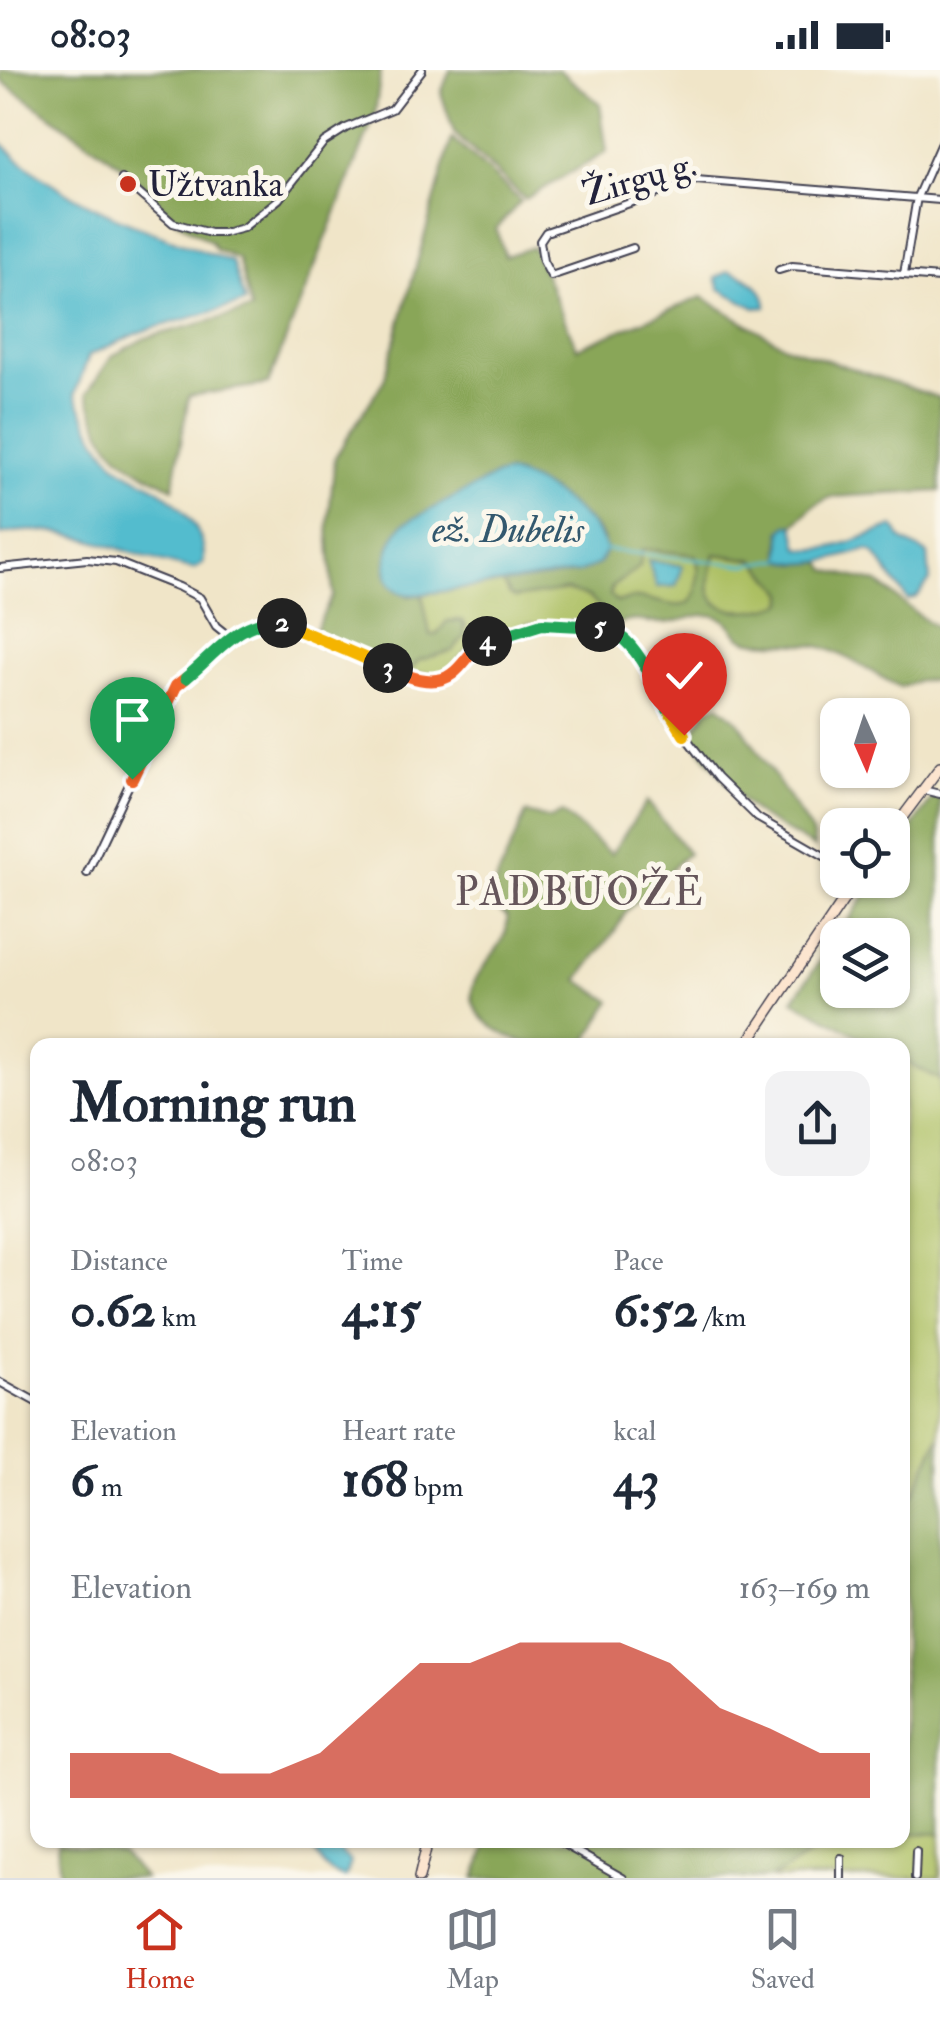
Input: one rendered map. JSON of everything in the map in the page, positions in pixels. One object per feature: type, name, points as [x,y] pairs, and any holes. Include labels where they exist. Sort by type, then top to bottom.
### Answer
[{"type":"main road","points":[[908,808],[940,767]]},
{"type":"main road","points":[[751,1038],[845,898]]},
{"type":"main road","points":[[419,1878],[426,1848]]},
{"type":"street","points":[[122,178],[173,224],[224,234],[244,228],[279,199],[324,142],[346,128],[392,110],[422,70]]},
{"type":"street","points":[[904,274],[916,197],[940,145]]},
{"type":"street","name":"Žirgų g.","points":[[633,248],[550,276],[540,241],[546,232],[696,180],[940,200]]},
{"type":"street","points":[[779,270],[792,266],[940,278]]},
{"type":"street","points":[[0,568],[87,559],[116,562],[180,586],[200,598],[216,626],[231,638]]},
{"type":"street","points":[[87,872],[176,686],[254,623],[279,621],[414,679],[440,679],[452,674],[475,647],[526,626],[568,623],[610,628],[621,633],[638,652],[684,735],[742,804],[772,828],[820,854]]},
{"type":"street","points":[[922,790],[940,794]]},
{"type":"street","points":[[0,1382],[30,1399]]},
{"type":"street","points":[[570,1848],[623,1878]]},
{"type":"street","points":[[916,1851],[916,1878]]},
{"type":"street","points":[[840,1878],[841,1858]]},
{"type":"green space","points":[[0,70],[381,70],[375,115],[268,384],[189,396],[173,488],[116,453],[101,430],[87,393],[112,356],[145,338],[251,310],[238,259],[216,250],[211,242],[177,221],[129,171],[0,80]]},
{"type":"green space","points":[[450,70],[559,70],[600,104],[607,152],[525,199],[454,133],[441,93]]},
{"type":"green space","points":[[452,138],[521,201],[496,229],[505,256],[533,247],[577,348],[702,297],[785,346],[940,398],[940,491],[831,497],[782,530],[780,551],[796,564],[821,561],[827,570],[878,583],[940,628],[940,680],[900,687],[827,649],[747,640],[717,616],[619,624],[588,597],[567,590],[514,598],[503,583],[577,573],[604,540],[556,494],[509,476],[495,476],[409,596],[422,594],[430,635],[436,635],[447,621],[463,621],[465,636],[452,651],[419,660],[408,673],[314,632],[333,595],[328,525],[335,457],[384,380]],"holes":[[[642,549],[695,555],[697,586],[689,603],[674,605],[635,598],[616,602],[610,595],[612,587],[640,566]],[[715,554],[755,560],[785,593],[785,602],[745,610],[716,602],[709,585]]]},
{"type":"green space","points":[[641,549],[695,555],[697,586],[689,603],[674,605],[636,598],[616,602],[610,595],[612,586],[635,571]]},
{"type":"green space","points":[[715,554],[755,560],[785,593],[785,603],[745,611],[716,603],[709,585]]},
{"type":"green space","points":[[503,583],[509,595],[515,596],[560,590],[579,594],[619,624],[527,624],[472,645],[445,674],[408,673],[419,660],[452,651],[466,627],[463,621],[454,620],[430,636],[422,594]]},
{"type":"green space","points":[[719,705],[739,722],[812,833],[815,848],[758,815],[738,797],[690,737],[708,709]]},
{"type":"green space","points":[[933,797],[940,798],[940,1080],[910,1064],[910,1038],[862,1038],[793,1000],[820,961],[820,1008],[910,1008],[910,918],[850,918],[864,898],[910,898],[910,831]]},
{"type":"green space","points":[[647,801],[688,853],[627,910],[578,980],[611,1001],[589,1038],[512,1038],[491,1026],[475,1007],[472,995],[478,974],[505,935],[507,916],[487,902],[526,813],[550,819],[562,813],[611,854]]},
{"type":"green space","points":[[910,1064],[940,1080],[940,1436],[910,1501]]},
{"type":"green space","points":[[940,1436],[940,1834],[910,1833],[910,1501]]},
{"type":"green space","points":[[910,1832],[940,1834],[940,1878],[769,1878],[828,1848],[910,1848]]},
{"type":"green space","points":[[57,1848],[122,1853],[144,1878],[60,1878]]},
{"type":"green space","points":[[486,1848],[833,1848],[807,1855],[769,1878],[475,1878]]},
{"type":"water","points":[[0,141],[24,163],[79,199],[139,227],[232,262],[245,303],[143,331],[89,355],[75,394],[97,439],[115,463],[164,493],[191,520],[204,553],[203,564],[194,569],[73,535],[24,531],[0,535]]},
{"type":"water","points":[[729,271],[754,284],[763,294],[766,307],[755,308],[720,289],[716,278]]},
{"type":"water","name":"ež. Dubelis","points":[[506,473],[549,491],[592,525],[606,550],[599,564],[578,573],[422,594],[396,590],[389,582],[387,559],[403,524]]},
{"type":"water","points":[[794,525],[799,548],[810,549],[847,543],[894,526],[902,540],[928,554],[930,580],[917,597],[908,600],[868,550],[813,563],[781,559],[782,530]]},
{"type":"water","points":[[648,560],[683,566],[676,586],[657,587]]},
{"type":"water","points":[[313,1848],[336,1848],[351,1862],[346,1877],[328,1869]]},
{"type":"waterway","points":[[606,550],[746,565],[781,559]]},
{"type":"place","name":"Užtvanka","points":[[128,184]]},
{"type":"district","name":"PADBUOŽĖ","points":[[580,891]]},
{"type":"route","points":[[132,779],[176,686],[231,638],[266,620],[279,621],[414,679],[440,679],[452,674],[475,647],[526,626],[568,623],[610,628],[621,633],[638,652],[684,735]]}]
